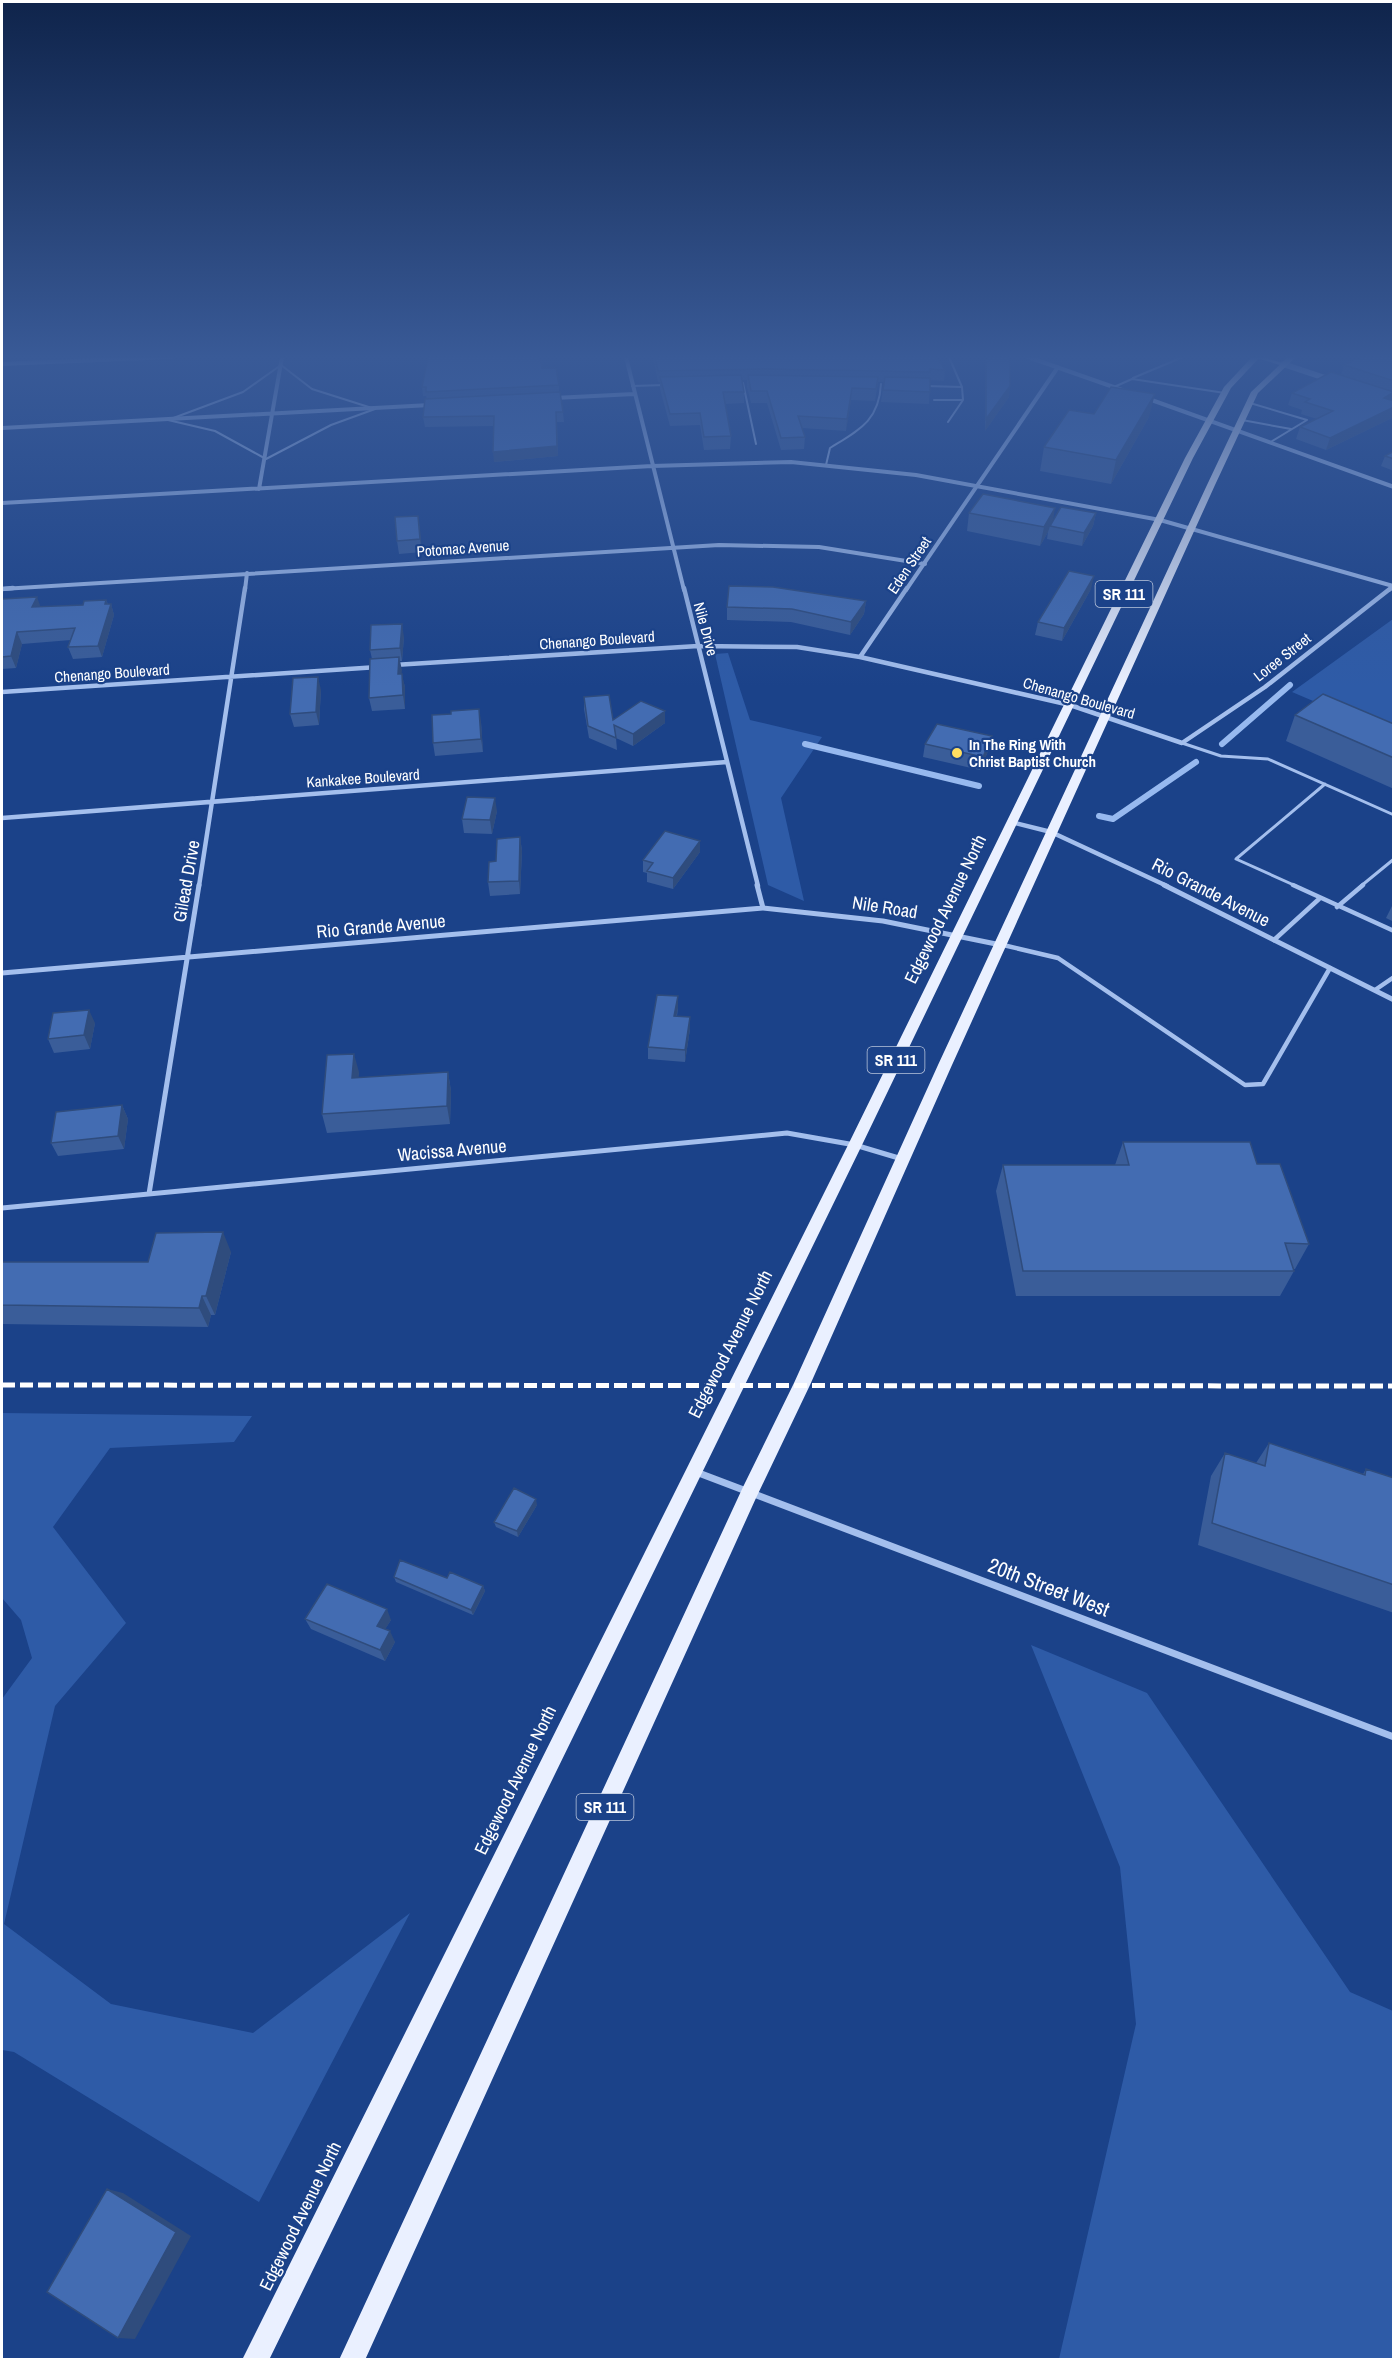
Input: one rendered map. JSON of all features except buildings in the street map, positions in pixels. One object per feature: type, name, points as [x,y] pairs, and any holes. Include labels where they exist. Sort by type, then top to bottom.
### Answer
[{"type":"main road","name":"Edgewood Avenue North","points":[[255,2360],[855,1145],[1186,467]]},
{"type":"main road","name":"SR 111","points":[[352,2360],[749,1493],[802,1385],[1051,832],[1220,467]]},
{"type":"street","points":[[259,489],[264,467]]},
{"type":"street","points":[[2,503],[632,467]]},
{"type":"street","name":"Nile Drive","points":[[652,467],[763,908]]},
{"type":"street","points":[[843,467],[978,485],[1160,520],[1394,586]]},
{"type":"street","name":"Eden Street","points":[[860,657],[926,564],[990,467]]},
{"type":"street","points":[[1338,467],[1394,487]]},
{"type":"street","name":"Potomac Avenue","points":[[2,589],[671,547],[777,545],[819,547],[926,564]]},
{"type":"street","name":"Gilead Drive","points":[[149,1194],[186,957],[214,801],[247,573]]},
{"type":"street","name":"Loree Street","points":[[1182,743],[1241,704],[1394,586]]},
{"type":"street","name":"Chenango Boulevard","points":[[2,692],[698,645],[770,644],[860,657],[1070,705],[1106,715],[1182,743]]},
{"type":"street","name":"Kankakee Boulevard","points":[[2,818],[727,762]]},
{"type":"street","name":"Rio Grande Avenue","points":[[1011,822],[1051,832],[1110,858],[1394,1000]]},
{"type":"street","name":"Rio Grande Avenue","points":[[2,973],[763,908]]},
{"type":"street","name":"Nile Road","points":[[763,908],[836,912],[899,921],[958,933],[1001,945]]},
{"type":"street","name":"Wacissa Avenue","points":[[2,1208],[787,1133],[855,1145],[903,1159]]},
{"type":"street","name":"20th Street West","points":[[693,1470],[1394,1737]]},
{"type":"lane","points":[[1182,743],[1221,756],[1268,759],[1394,815]]},
{"type":"lane","points":[[1325,784],[1236,859],[1319,899],[1394,931]]},
{"type":"lane","points":[[1337,907],[1394,859]]},
{"type":"lane","points":[[1274,940],[1319,899]]},
{"type":"lane","points":[[1001,945],[1058,958],[1245,1085],[1256,1086],[1263,1084],[1330,968]]},
{"type":"lane","points":[[1375,990],[1394,977]]},
{"type":"shaded area","points":[[1393,619],[1393,735],[1292,692]]},
{"type":"shaded area","points":[[728,653],[750,720],[822,737],[781,798],[804,901],[768,885],[715,654]]},
{"type":"shaded area","points":[[2,1413],[252,1416],[234,1442],[110,1448],[53,1527],[126,1623],[55,1706],[4,1924],[111,2004],[253,2033],[410,1913],[259,2202],[14,2052],[2,2050],[2,1699],[32,1658],[21,1620],[2,1598]]},
{"type":"shaded area","points":[[1031,1645],[1147,1693],[1350,1992],[1393,2011],[1393,2359],[1059,2359],[1136,2024],[1120,1867]]},
{"type":"waterway","points":[[1222,744],[1290,685]]},
{"type":"waterway","points":[[805,744],[979,786]]},
{"type":"waterway","points":[[1099,816],[1113,819],[1196,762]]},
{"type":"railway","points":[[2,1385],[1394,1386]]},
{"type":"place","name":"In The Ring With Christ Baptist Church","points":[[957,753]]}]
